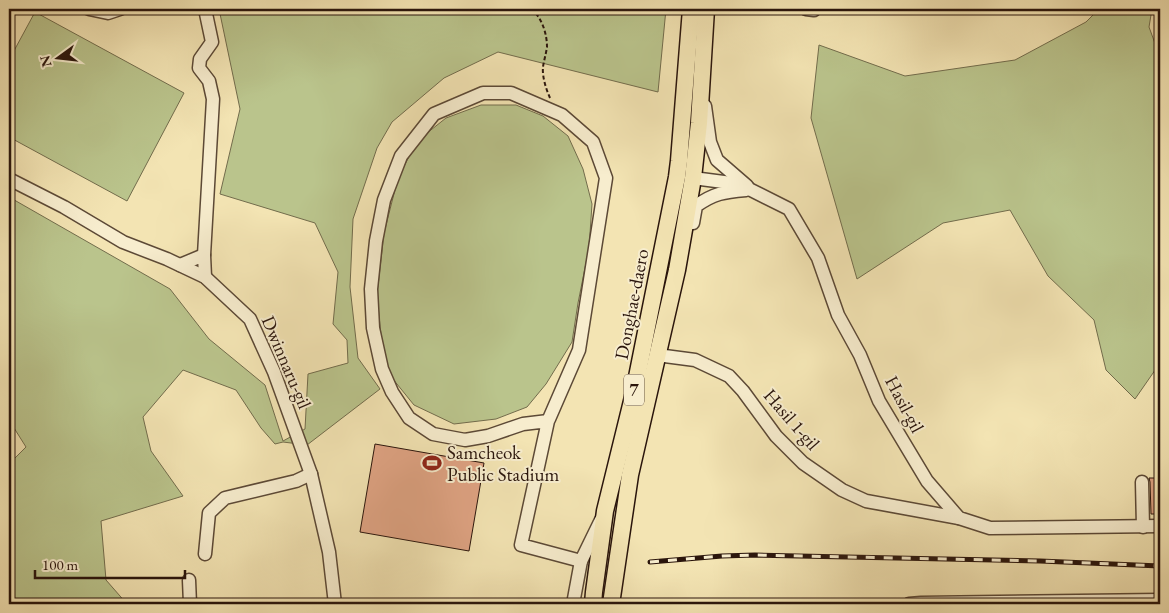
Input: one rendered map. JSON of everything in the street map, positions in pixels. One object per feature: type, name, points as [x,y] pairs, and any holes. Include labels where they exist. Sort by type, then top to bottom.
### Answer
[{"type":"main road","name":"Donghae-daero","points":[[611,604],[630,475],[676,270],[685,177],[680,161],[691,9]]},
{"type":"main road","name":"Donghae-daero","points":[[593,604],[605,511],[699,123],[706,9]]},
{"type":"street","points":[[89,9],[108,13],[120,9]]},
{"type":"street","points":[[205,9],[212,42],[200,59],[198,68],[209,81],[214,99],[204,255],[205,277]]},
{"type":"street","points":[[806,9],[814,9]]},
{"type":"street","points":[[704,46],[708,71],[705,104],[710,142],[717,160],[751,189]]},
{"type":"street","points":[[548,421],[523,424],[488,436],[465,440],[433,434],[410,418],[392,392],[382,369],[373,328],[371,289],[376,242],[384,200],[401,156],[434,114],[483,93],[511,93],[562,115],[593,142],[606,178],[579,350],[548,421],[521,545],[581,561]]},
{"type":"street","name":"Hasil-gil","points":[[685,177],[739,184],[789,209],[818,258],[838,315],[860,355],[879,401],[927,482],[959,518]]},
{"type":"street","name":"Dwinnaru-gil","points":[[9,179],[64,207],[123,242],[205,277],[250,319],[274,372],[311,474],[328,552],[335,604]]},
{"type":"street","points":[[676,270],[692,228],[696,206],[707,198],[723,193],[751,189]]},
{"type":"street","points":[[180,265],[204,255]]},
{"type":"street","name":"Hasil 1-gil","points":[[657,355],[695,360],[729,376],[743,391],[776,436],[803,463],[842,490],[866,501],[959,518]]},
{"type":"street","points":[[205,554],[209,513],[226,498],[296,481],[311,474]]},
{"type":"street","points":[[1142,482],[1144,526]]},
{"type":"street","points":[[573,604],[581,561],[605,511]]},
{"type":"street","points":[[959,518],[990,528],[1160,526]]},
{"type":"street","points":[[189,580],[190,604]]},
{"type":"street","points":[[909,604],[1160,600]]},
{"type":"path","points":[[531,9],[536,13],[545,31],[547,47],[543,69],[547,92],[557,113]]},
{"type":"green space","points":[[219,9],[666,9],[658,92],[498,52],[444,78],[392,122],[377,148],[353,219],[350,287],[358,358],[380,389],[307,445],[283,442],[275,444],[261,428],[236,390],[183,370],[143,417],[151,451],[183,496],[101,521],[106,580],[127,604],[9,604],[9,464],[26,447],[9,420],[9,197],[170,289],[209,339],[265,385],[283,441],[305,429],[308,374],[348,363],[347,340],[333,324],[338,272],[315,223],[220,194],[240,109]]},
{"type":"green space","points":[[1099,9],[1152,9],[1149,27],[1160,57],[1160,363],[1135,399],[1106,370],[1094,320],[1048,276],[1010,210],[943,223],[857,279],[811,118],[819,45],[905,76],[1015,60],[1086,22]]},
{"type":"green space","points":[[35,12],[184,93],[127,201],[9,137],[9,60]]},
{"type":"green space","points":[[481,105],[516,105],[543,116],[568,136],[583,169],[592,204],[589,248],[572,342],[546,384],[527,407],[496,419],[454,424],[414,405],[388,373],[382,346],[377,295],[384,233],[398,178],[417,141],[446,118]]},
{"type":"building","points":[[375,444],[484,463],[469,551],[360,532]]},
{"type":"building","points":[[1149,478],[1160,478],[1160,514],[1151,514]]},
{"type":"railway","points":[[650,562],[755,555],[1040,561],[1160,566]]},
{"type":"place","name":"Samcheok Public Stadium","points":[[432,463]]}]
